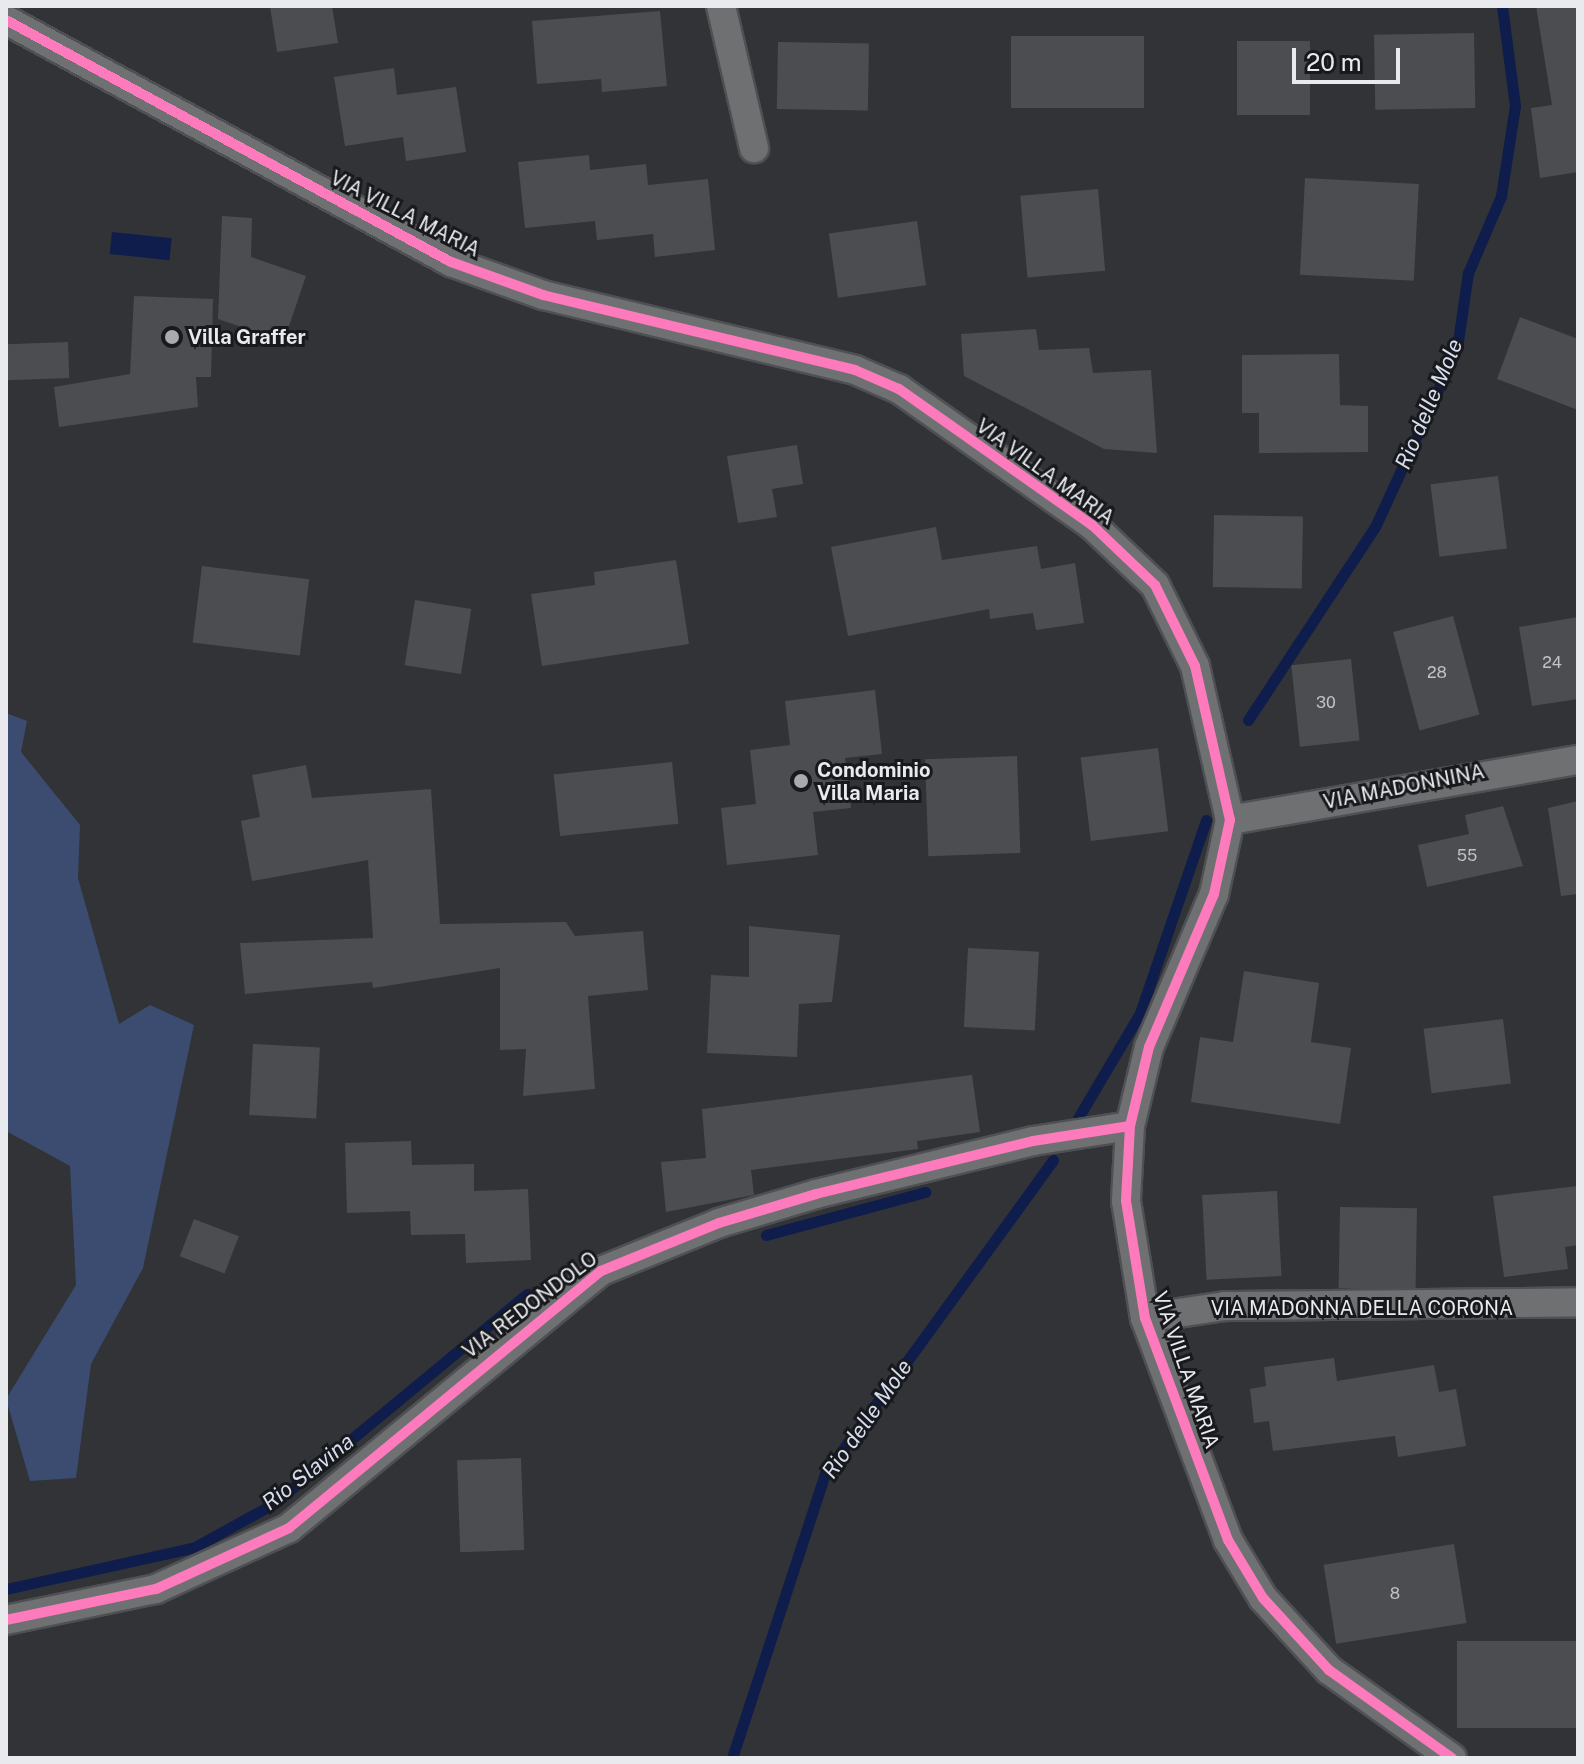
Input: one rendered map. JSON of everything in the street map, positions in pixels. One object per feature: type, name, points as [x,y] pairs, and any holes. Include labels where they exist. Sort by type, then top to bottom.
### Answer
[{"type":"street","points":[[721,6],[754,148]]},
{"type":"street","name":"VIA VILLA MARIA","points":[[6,20],[451,262],[543,295],[855,370],[899,389],[1092,525],[1155,585],[1195,666],[1230,820],[1214,894],[1149,1047],[1130,1126],[1126,1201],[1145,1318],[1228,1540],[1263,1598],[1329,1670],[1452,1758]]},
{"type":"street","name":"VIA MADONNINA","points":[[1230,820],[1578,760]]},
{"type":"street","name":"VIA REDONDOLO","points":[[6,1620],[156,1589],[289,1528],[601,1271],[719,1223],[816,1194],[1033,1141],[1130,1126]]},
{"type":"street","name":"VIA MADONNA DELLA CORONA","points":[[1145,1318],[1225,1306],[1578,1302]]},
{"type":"shaded area","points":[[112,232],[172,238],[169,260],[110,254]]},
{"type":"shaded area","points":[[6,713],[27,721],[21,752],[80,825],[78,878],[119,1024],[150,1005],[194,1025],[143,1268],[91,1364],[76,1478],[30,1481],[6,1399],[76,1285],[70,1166],[6,1131]]},
{"type":"building","points":[[270,6],[332,6],[338,43],[277,52]]},
{"type":"building","points":[[1536,6],[1578,6],[1578,172],[1540,178],[1531,108],[1552,105]]},
{"type":"building","points":[[660,11],[667,86],[602,92],[601,79],[537,84],[532,21]]},
{"type":"building","points":[[1474,33],[1475,108],[1375,110],[1374,35]]},
{"type":"building","points":[[1011,36],[1144,36],[1144,108],[1011,108]]},
{"type":"building","points":[[1237,41],[1310,41],[1310,115],[1237,115]]},
{"type":"building","points":[[778,42],[869,44],[868,111],[777,109]]},
{"type":"building","points":[[394,68],[397,95],[456,87],[466,152],[406,161],[403,137],[345,146],[334,77]]},
{"type":"building","points":[[589,155],[590,170],[646,164],[648,185],[708,179],[715,250],[655,257],[653,234],[597,240],[595,221],[525,228],[518,162]]},
{"type":"building","points":[[1305,178],[1419,184],[1414,281],[1300,275]]},
{"type":"building","points":[[1098,189],[1105,271],[1027,277],[1020,196]]},
{"type":"building","points":[[222,216],[252,218],[251,257],[306,276],[284,341],[218,319]]},
{"type":"building","points":[[917,221],[926,285],[838,298],[829,233]]},
{"type":"building","points":[[134,296],[213,299],[211,377],[196,377],[198,407],[59,427],[54,387],[130,374]]},
{"type":"building","points":[[1520,317],[1578,339],[1578,410],[1497,379]]},
{"type":"building","points":[[1036,329],[1039,350],[1089,348],[1093,373],[1151,370],[1157,453],[1104,449],[964,376],[961,334]]},
{"type":"building","points":[[68,342],[69,378],[7,380],[6,344]]},
{"type":"building","points":[[1339,354],[1340,405],[1368,406],[1368,452],[1259,453],[1259,413],[1242,413],[1242,355]]},
{"type":"building","points":[[797,445],[803,484],[772,489],[777,517],[738,523],[727,456]]},
{"type":"building","points":[[1498,476],[1507,548],[1439,557],[1431,484]]},
{"type":"building","points":[[1214,515],[1303,517],[1302,589],[1213,587]]},
{"type":"building","points":[[936,527],[942,560],[1037,546],[1041,569],[1075,563],[1084,623],[1036,630],[1033,613],[990,619],[989,609],[848,636],[831,547]]},
{"type":"building","points":[[676,560],[689,644],[542,666],[531,594],[595,585],[594,572]]},
{"type":"building","points":[[202,566],[309,579],[300,656],[193,642]]},
{"type":"building","points":[[415,600],[471,609],[461,674],[405,665]]},
{"type":"building","points":[[1453,616],[1479,715],[1420,731],[1393,632]]},
{"type":"building","points":[[1578,617],[1578,699],[1532,706],[1519,627]]},
{"type":"building","points":[[1351,659],[1360,741],[1300,747],[1291,665]]},
{"type":"building","name":"Condominio Villa Maria","points":[[875,690],[882,754],[845,758],[851,808],[813,812],[818,855],[727,865],[721,808],[756,804],[750,750],[790,745],[785,701]]},
{"type":"building","points":[[1158,748],[1168,831],[1091,841],[1081,758]]},
{"type":"building","points":[[1017,756],[1020,853],[928,856],[925,759]]},
{"type":"building","points":[[672,762],[678,824],[560,836],[554,774]]},
{"type":"building","points":[[306,765],[312,798],[431,789],[440,924],[566,922],[575,936],[643,931],[648,990],[588,996],[595,1089],[523,1096],[526,1049],[500,1050],[500,968],[373,988],[372,982],[245,994],[240,943],[373,938],[368,860],[252,881],[241,821],[260,817],[252,775]]},
{"type":"building","points":[[1578,801],[1578,894],[1561,896],[1548,808]]},
{"type":"building","points":[[1503,806],[1523,866],[1427,887],[1418,845],[1469,834],[1465,815]]},
{"type":"building","points":[[749,926],[840,935],[832,1002],[799,1004],[797,1057],[707,1053],[711,975],[749,977]]},
{"type":"building","points":[[968,948],[1039,952],[1035,1031],[964,1027]]},
{"type":"building","points":[[1244,971],[1319,983],[1311,1042],[1351,1048],[1340,1124],[1191,1102],[1200,1037],[1233,1042]]},
{"type":"building","points":[[1503,1019],[1511,1084],[1432,1093],[1424,1029]]},
{"type":"building","points":[[253,1044],[320,1048],[316,1118],[249,1115]]},
{"type":"building","points":[[972,1075],[980,1132],[917,1141],[918,1149],[751,1170],[754,1195],[666,1212],[661,1162],[706,1158],[702,1109]]},
{"type":"building","points":[[411,1141],[412,1165],[474,1164],[474,1191],[528,1189],[531,1260],[466,1263],[465,1234],[411,1235],[410,1211],[347,1213],[345,1143]]},
{"type":"building","points":[[1578,1186],[1578,1245],[1565,1247],[1568,1269],[1504,1277],[1493,1196]]},
{"type":"building","points":[[1277,1191],[1281,1276],[1207,1280],[1202,1195]]},
{"type":"building","points":[[1340,1207],[1417,1208],[1416,1289],[1339,1288]]},
{"type":"building","points":[[194,1219],[239,1236],[224,1274],[180,1256]]},
{"type":"building","points":[[1334,1358],[1337,1381],[1434,1365],[1439,1392],[1456,1389],[1466,1446],[1398,1457],[1395,1436],[1273,1451],[1269,1421],[1254,1423],[1250,1389],[1266,1386],[1264,1367]]},
{"type":"building","points":[[521,1458],[524,1550],[460,1552],[457,1460]]},
{"type":"building","points":[[1454,1544],[1467,1623],[1336,1644],[1324,1565]]},
{"type":"building","points":[[1457,1641],[1578,1641],[1578,1728],[1457,1728]]},
{"type":"waterway","name":"Rio delle Mole","points":[[1248,720],[1375,527],[1457,348],[1468,273],[1501,196],[1515,106],[1502,6]]},
{"type":"waterway","name":"Rio delle Mole","points":[[1078,1118],[1140,1013],[1206,820]]},
{"type":"waterway","name":"Rio delle Mole","points":[[732,1758],[825,1474],[1053,1160]]},
{"type":"waterway","name":"Rio Slavina","points":[[766,1235],[925,1192]]},
{"type":"waterway","name":"Rio Slavina","points":[[6,1589],[195,1547],[273,1504],[527,1294]]},
{"type":"cycle path","points":[[6,20],[451,262],[543,295],[855,370],[899,389],[1092,525],[1155,585],[1195,666],[1230,820],[1214,894],[1149,1047],[1130,1126],[1126,1201],[1145,1318],[1228,1540],[1263,1598],[1329,1670],[1452,1758]]},
{"type":"cycle path","points":[[6,1620],[156,1589],[289,1528],[601,1271],[719,1223],[816,1194],[1033,1141],[1130,1126]]},
{"type":"place","name":"Villa Graffer","points":[[172,337]]},
{"type":"place","name":"Condominio Villa Maria","points":[[801,781]]}]
